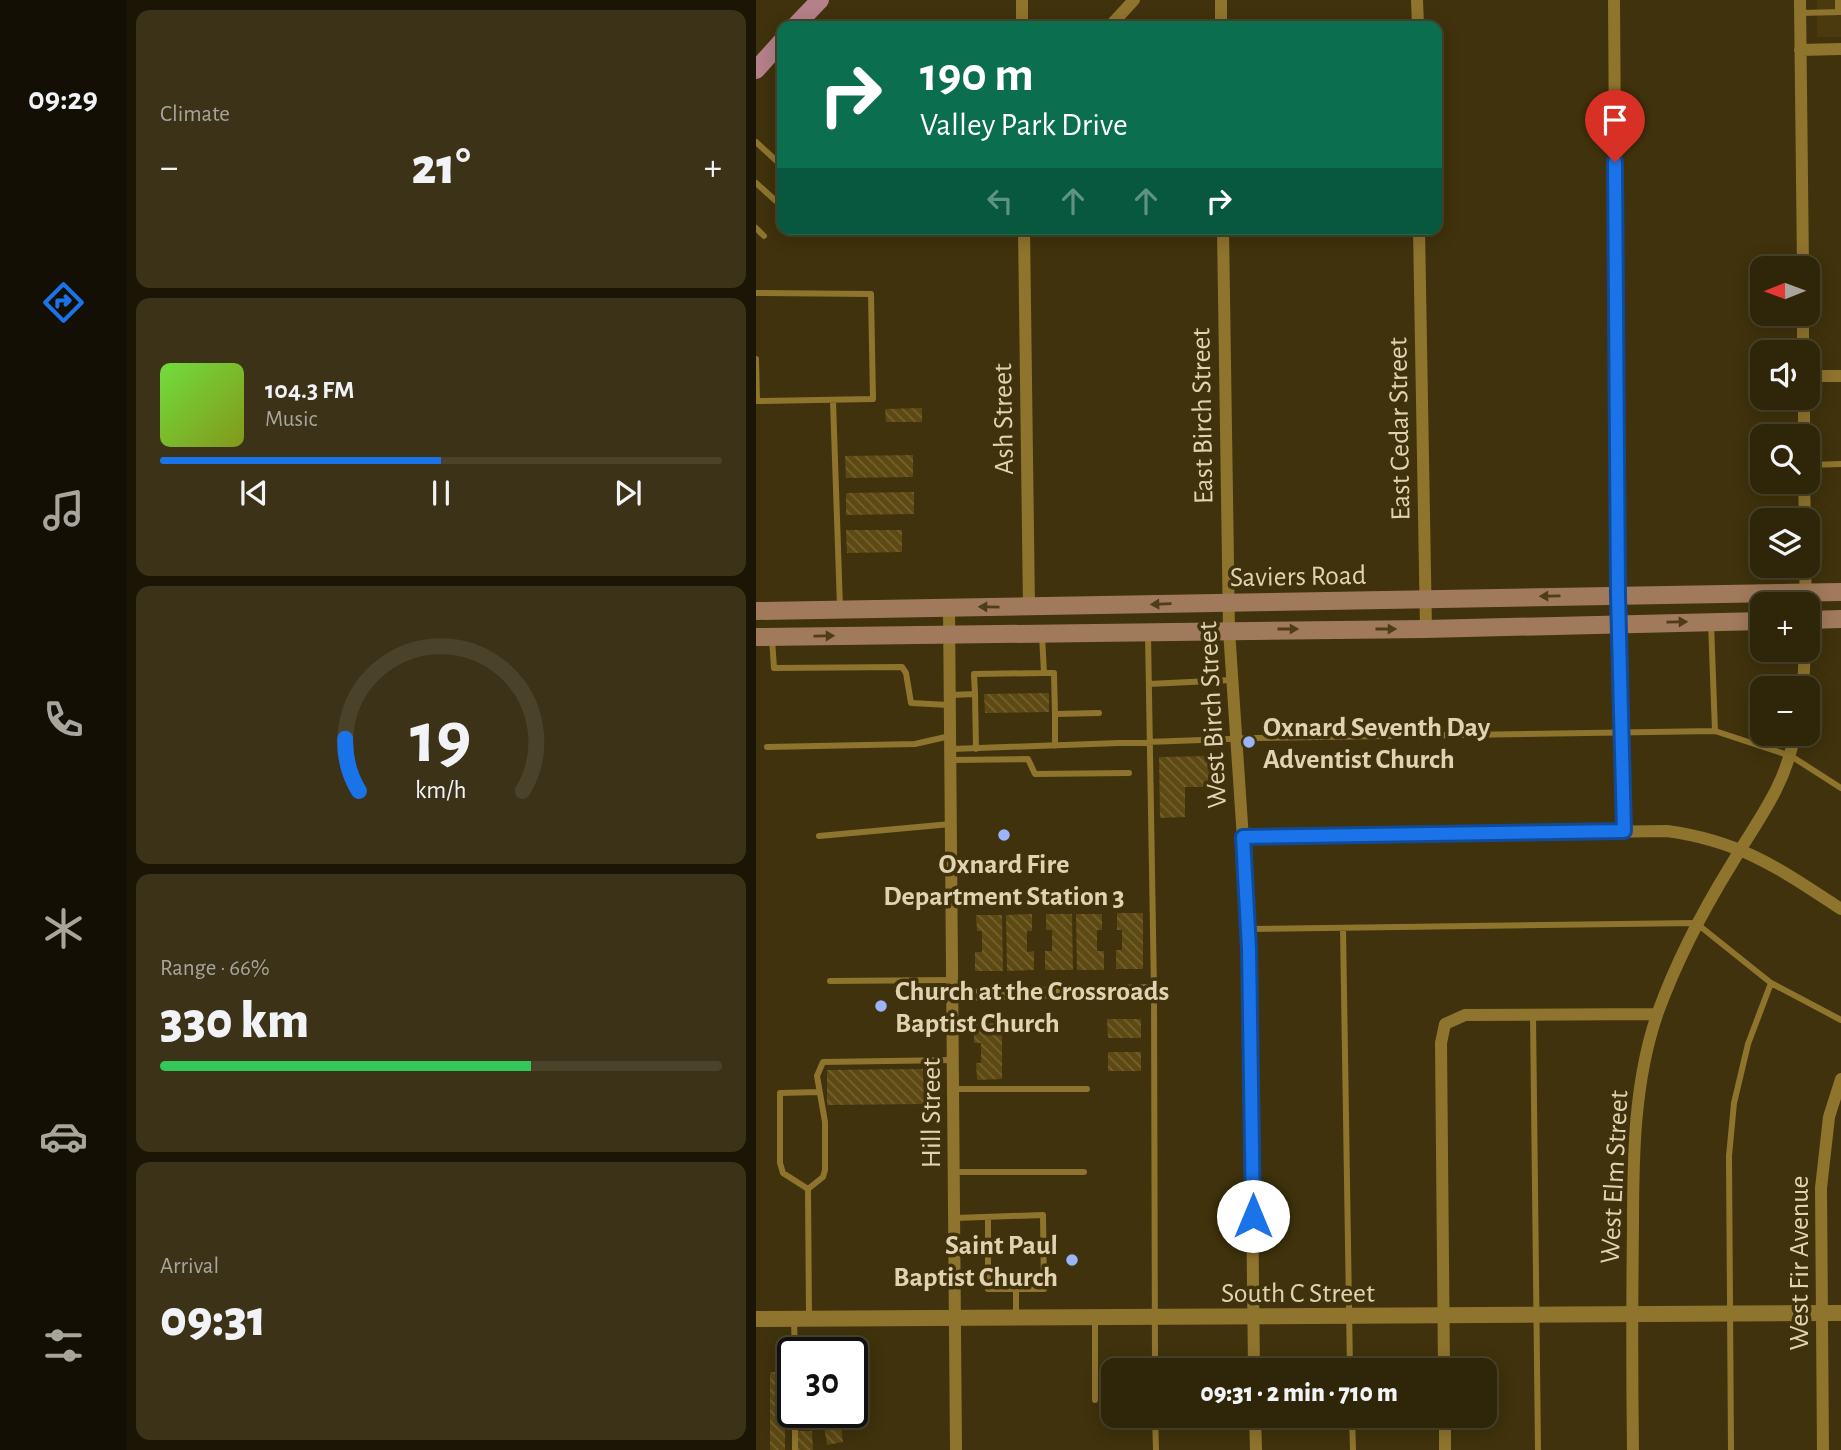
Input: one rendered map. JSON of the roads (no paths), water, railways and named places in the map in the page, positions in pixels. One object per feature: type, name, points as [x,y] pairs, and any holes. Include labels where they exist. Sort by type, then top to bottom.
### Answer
[{"type":"main road","points":[[802,21],[820,0]]},
{"type":"main road","points":[[756,70],[777,47]]},
{"type":"main road","name":"Saviers Road","points":[[1820,596],[1841,592]]},
{"type":"main road","name":"Saviers Road","points":[[756,611],[1618,595],[1750,597]]},
{"type":"main road","points":[[1820,620],[1841,619]]},
{"type":"main road","name":"Saviers Road","points":[[764,637],[1426,629],[1750,621]]},
{"type":"street","points":[[1022,0],[1022,21]]},
{"type":"street","points":[[1115,21],[1134,0]]},
{"type":"street","points":[[1221,0],[1221,21]]},
{"type":"street","points":[[1418,0],[1418,21]]},
{"type":"street","points":[[1614,0],[1618,595],[1624,831]]},
{"type":"street","points":[[1800,7],[1802,256]]},
{"type":"street","points":[[1800,50],[1841,50]]},
{"type":"street","name":"Ash Street","points":[[1024,235],[1029,608]]},
{"type":"street","name":"East Birch Street","points":[[1223,235],[1229,603]]},
{"type":"street","name":"East Cedar Street","points":[[1419,235],[1426,629]]},
{"type":"street","points":[[1820,376],[1841,376]]},
{"type":"street","name":"West Birch Street","points":[[1229,603],[1249,929],[1254,1358]]},
{"type":"street","name":"Hill Street","points":[[950,607],[956,1450]]},
{"type":"street","name":"West Elm Street","points":[[1633,1450],[1633,1155],[1644,1069],[1657,1014],[1696,923],[1740,849],[1756,828],[1783,779],[1793,746]]},
{"type":"street","points":[[1243,837],[1624,831],[1694,835],[1761,857],[1841,909]]},
{"type":"street","points":[[954,995],[1154,990]]},
{"type":"street","points":[[1444,1358],[1441,1042],[1448,1020],[1465,1015],[1657,1014]]},
{"type":"street","name":"West Fir Avenue","points":[[1824,1450],[1823,1154],[1829,1117],[1841,1079]]},
{"type":"street","name":"South C Street","points":[[756,1319],[1349,1318],[1534,1314],[1841,1313]]},
{"type":"street","points":[[1255,1428],[1256,1450]]},
{"type":"street","points":[[1445,1428],[1445,1450]]},
{"type":"lane","points":[[1800,7],[1840,12],[1838,0]]},
{"type":"lane","points":[[756,142],[777,161]]},
{"type":"lane","points":[[756,183],[777,200]]},
{"type":"lane","points":[[756,228],[764,236]]},
{"type":"lane","points":[[756,293],[871,294],[873,399],[757,401],[756,359]]},
{"type":"lane","points":[[833,401],[840,609]]},
{"type":"lane","points":[[1820,465],[1841,464]]},
{"type":"lane","points":[[1711,622],[1715,731]]},
{"type":"lane","points":[[1148,631],[1154,990],[1155,1358]]},
{"type":"lane","points":[[1042,632],[1044,673]]},
{"type":"lane","points":[[764,637],[774,668],[902,667],[906,673],[911,703],[951,700],[975,694]]},
{"type":"lane","points":[[976,749],[974,674],[1054,673],[1055,746]]},
{"type":"lane","points":[[1149,684],[1233,680]]},
{"type":"lane","points":[[1055,713],[1099,713]]},
{"type":"lane","points":[[952,755],[976,749],[1237,741],[1257,738],[1715,731],[1791,756],[1841,788]]},
{"type":"lane","points":[[768,747],[915,744],[952,736]]},
{"type":"lane","points":[[952,755],[1028,759],[1035,774],[1129,773]]},
{"type":"lane","points":[[819,836],[953,824]]},
{"type":"lane","points":[[1249,929],[1696,923],[1771,983],[1841,1020]]},
{"type":"lane","points":[[1343,928],[1350,1358]]},
{"type":"lane","points":[[830,981],[954,980]]},
{"type":"lane","points":[[1731,1450],[1729,1156],[1734,1104],[1748,1044],[1771,983]]},
{"type":"lane","points":[[1534,1014],[1534,1314],[1538,1450]]},
{"type":"lane","points":[[798,1337],[808,1189],[823,1177],[825,1170],[825,1122],[817,1076],[821,1065],[833,1060],[954,1060]]},
{"type":"lane","points":[[954,1089],[1087,1089]]},
{"type":"lane","points":[[808,1189],[783,1173],[780,1163],[780,1093],[819,1092]]},
{"type":"lane","points":[[955,1172],[1084,1172]]},
{"type":"lane","points":[[955,1218],[1043,1215],[1044,1289],[988,1289],[988,1217]]},
{"type":"lane","points":[[1016,1289],[1016,1317]]},
{"type":"lane","points":[[1095,1318],[1095,1400]]},
{"type":"lane","points":[[795,1428],[795,1450]]},
{"type":"lane","points":[[1155,1428],[1156,1450]]},
{"type":"lane","points":[[1352,1428],[1353,1450]]},
{"type":"place","name":"Oxnard Seventh Day Adventist Church","points":[[1249,742]]},
{"type":"place","name":"Oxnard Fire Department Station 3","points":[[1004,835]]},
{"type":"place","name":"Church at the Crossroads Baptist Church","points":[[881,1006]]},
{"type":"place","name":"Saint Paul Baptist Church","points":[[1072,1260]]}]
